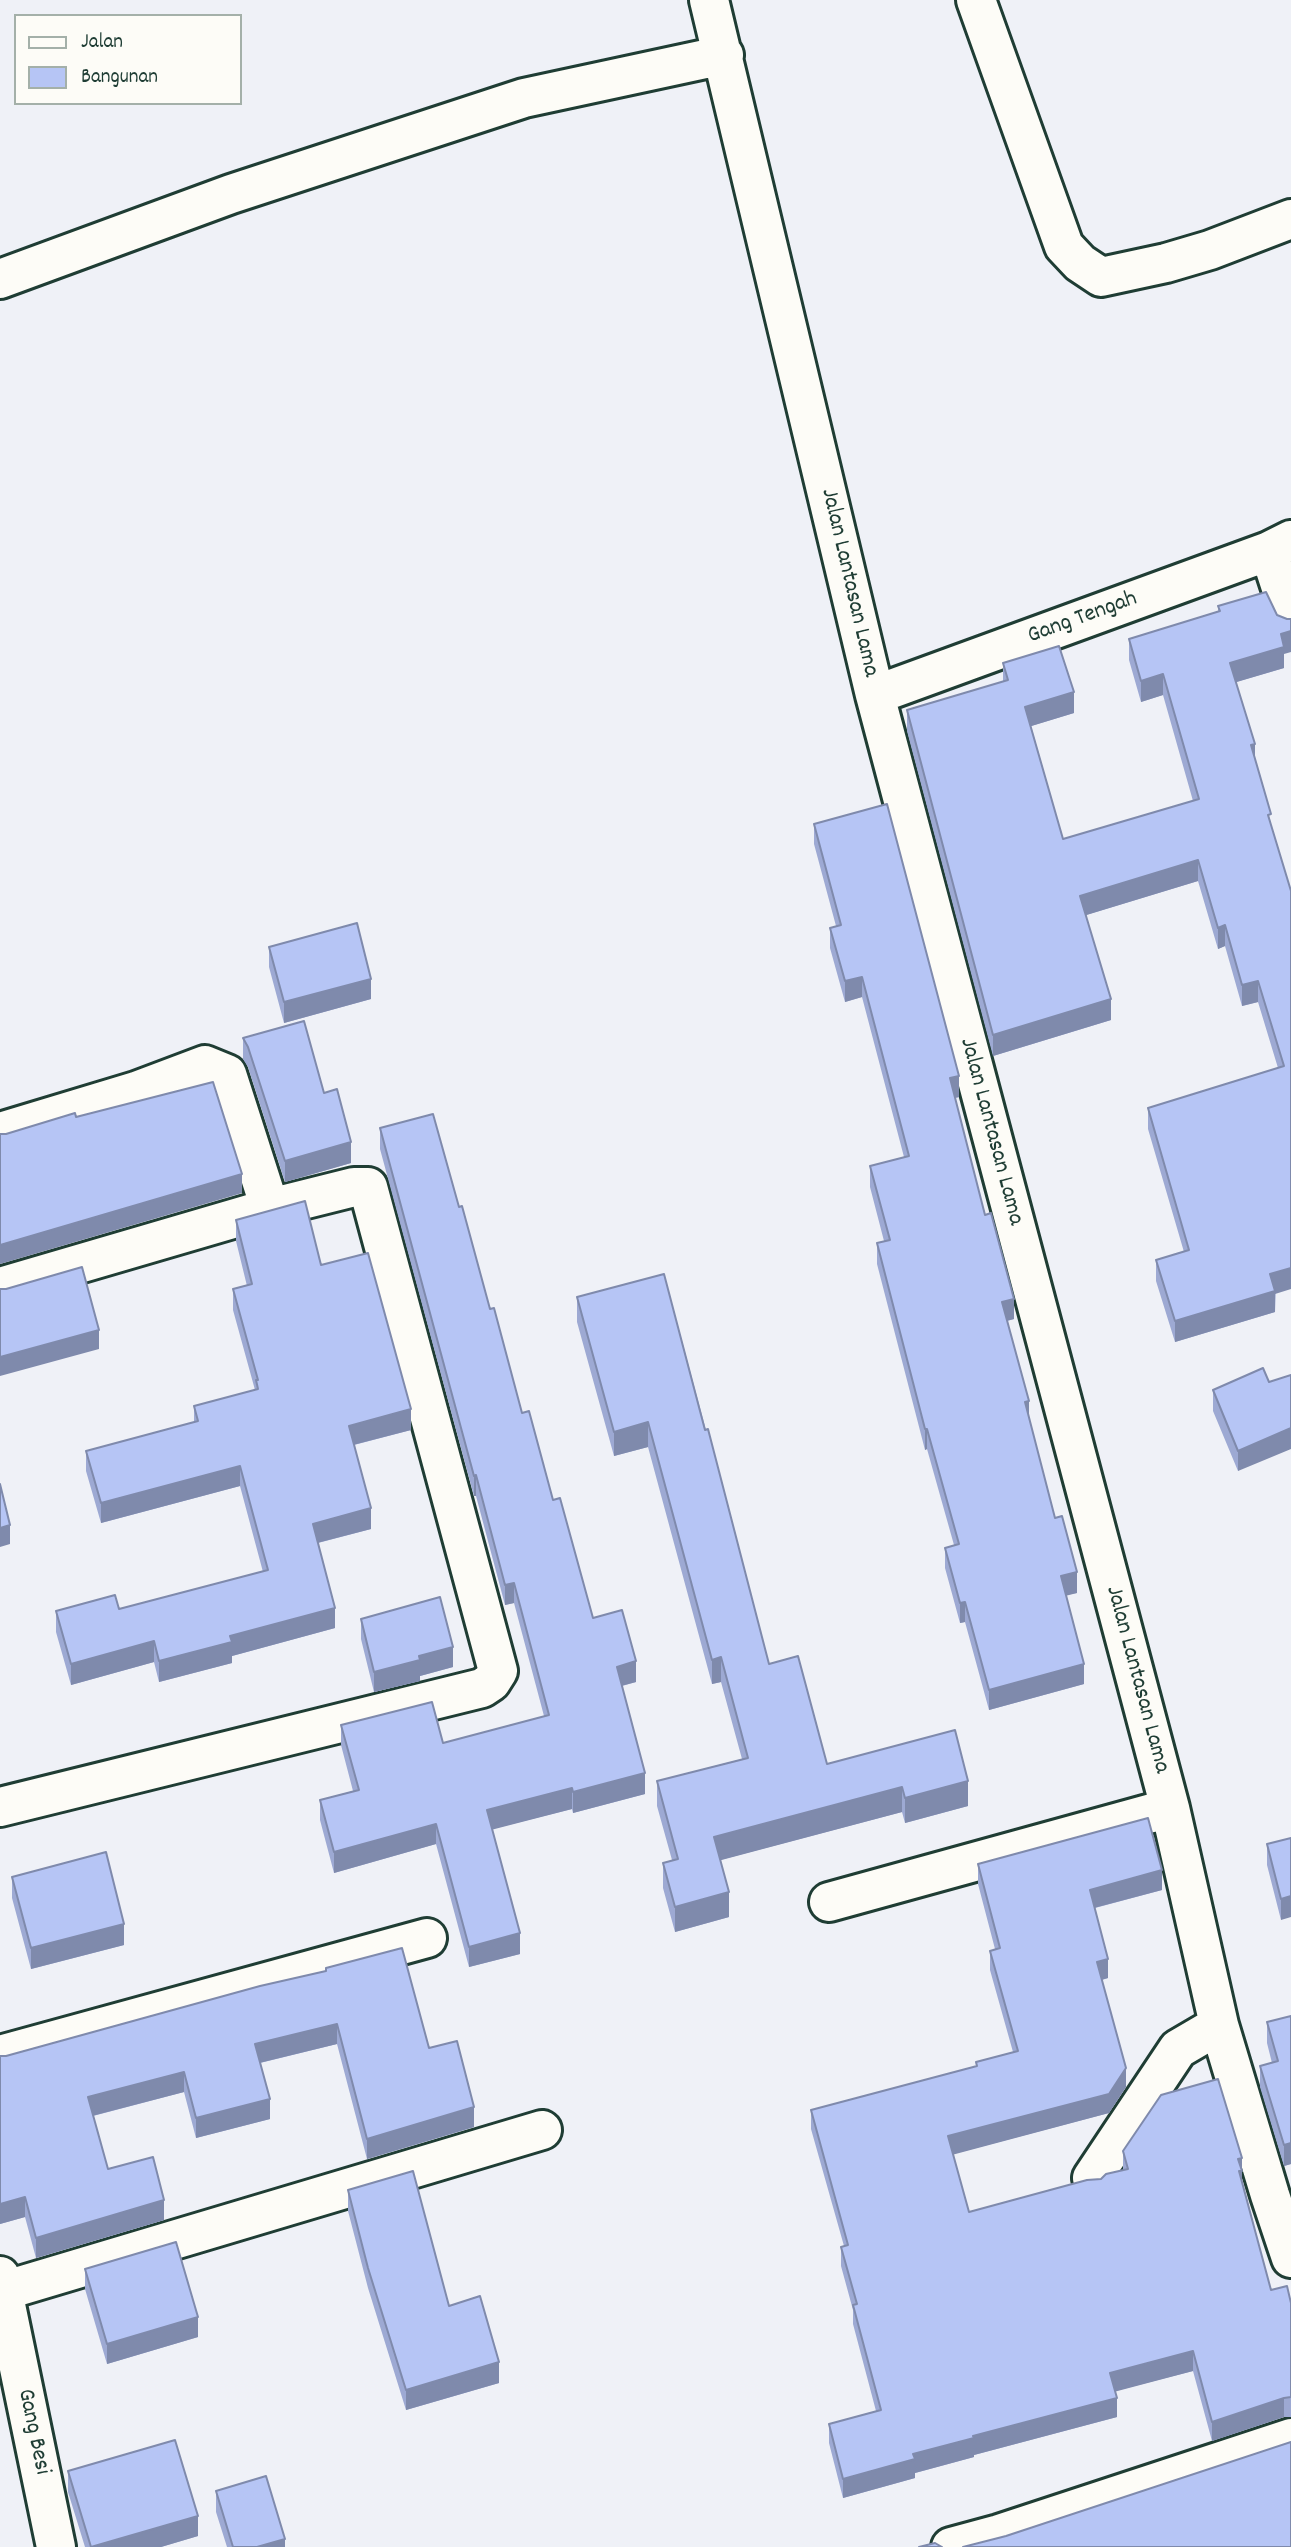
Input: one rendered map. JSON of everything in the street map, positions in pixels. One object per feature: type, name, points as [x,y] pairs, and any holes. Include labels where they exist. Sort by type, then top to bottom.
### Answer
[{"type":"street","name":"Jalan Lantasan Lama","points":[[709,0],[875,695],[1170,1808],[1219,2025],[1280,2192],[1291,2258]]},
{"type":"street","points":[[976,0],[1064,246],[1080,263],[1101,277],[1210,250],[1291,219]]},
{"type":"street","points":[[0,279],[231,194],[524,97],[724,55]]},
{"type":"street","points":[[1280,545],[1291,619]]},
{"type":"street","name":"Gang Tengah","points":[[875,695],[1280,545]]},
{"type":"street","points":[[0,1132],[136,1091],[205,1065],[227,1074],[270,1208]]},
{"type":"street","points":[[0,1287],[270,1208],[354,1187],[368,1187],[498,1671],[491,1682],[482,1688],[0,1807]]},
{"type":"street","points":[[829,1902],[1170,1808]]},
{"type":"street","points":[[0,2055],[426,1938]]},
{"type":"street","points":[[1092,2178],[1178,2049],[1219,2025]]},
{"type":"street","points":[[2,2284],[542,2130]]},
{"type":"street","name":"Gang Besi","points":[[2,2284],[56,2547]]},
{"type":"street","points":[[951,2547],[1013,2530],[1291,2438]]},
{"type":"building","points":[[1266,592],[1277,615],[1291,619],[1291,631],[1281,634],[1284,647],[1230,663],[1255,744],[1251,745],[1271,814],[1268,815],[1291,891],[1291,1268],[1270,1274],[1275,1291],[1175,1321],[1156,1260],[1189,1250],[1148,1108],[1284,1066],[1258,981],[1242,985],[1225,925],[1218,928],[1198,860],[1080,896],[1111,999],[993,1035],[907,710],[1008,680],[1003,663],[1059,646],[1074,692],[1025,707],[1063,839],[1199,799],[1163,674],[1141,681],[1129,639],[1220,611],[1218,606]]},
{"type":"building","points":[[887,804],[959,1076],[950,1078],[985,1215],[991,1213],[1014,1299],[1002,1302],[1029,1401],[1025,1402],[1055,1518],[1062,1516],[1077,1572],[1061,1576],[1084,1664],[989,1690],[965,1602],[960,1603],[945,1548],[959,1544],[925,1429],[877,1243],[890,1240],[870,1166],[909,1156],[862,977],[845,981],[830,928],[841,925],[814,824]]},
{"type":"building","points":[[357,923],[371,979],[284,1002],[269,947]]},
{"type":"building","points":[[304,1021],[324,1093],[337,1089],[351,1142],[285,1161],[243,1038]]},
{"type":"building","points":[[213,1082],[242,1174],[0,1245],[0,1134],[75,1113],[76,1117]]},
{"type":"building","points":[[433,1114],[490,1309],[494,1308],[522,1413],[529,1411],[553,1500],[560,1498],[593,1618],[622,1610],[636,1661],[617,1667],[645,1773],[487,1810],[520,1933],[469,1947],[436,1824],[334,1852],[320,1800],[359,1790],[341,1725],[432,1702],[443,1743],[549,1715],[514,1583],[505,1585],[380,1128]]},
{"type":"building","points":[[305,1201],[321,1265],[368,1253],[411,1409],[349,1426],[371,1508],[313,1524],[335,1608],[230,1636],[232,1642],[159,1661],[154,1641],[71,1664],[56,1611],[115,1595],[119,1609],[268,1570],[240,1466],[101,1503],[86,1451],[198,1421],[194,1406],[258,1389],[258,1380],[233,1289],[252,1284],[236,1220]]},
{"type":"building","points":[[82,1267],[99,1330],[0,1357],[0,1289]]},
{"type":"building","points":[[664,1274],[705,1430],[708,1429],[769,1664],[798,1656],[827,1764],[955,1730],[968,1781],[905,1798],[902,1787],[714,1837],[729,1892],[675,1907],[663,1863],[678,1859],[657,1781],[748,1758],[721,1657],[712,1660],[648,1422],[614,1432],[577,1297]]},
{"type":"building","points":[[1263,1368],[1269,1382],[1291,1375],[1291,1428],[1238,1451],[1213,1390]]},
{"type":"building","points":[[0,1484],[10,1525],[0,1528]]},
{"type":"building","points":[[440,1597],[453,1647],[419,1656],[420,1660],[374,1672],[361,1619]]},
{"type":"building","points":[[1148,1818],[1162,1870],[1090,1890],[1108,1959],[1097,1962],[1126,2068],[1109,2094],[948,2136],[969,2212],[1087,2180],[1101,2179],[1106,2174],[1128,2169],[1123,2151],[1161,2095],[1218,2079],[1242,2158],[1238,2159],[1242,2171],[1239,2171],[1271,2290],[1287,2286],[1291,2303],[1291,2397],[1212,2422],[1193,2351],[1110,2373],[1117,2398],[973,2436],[974,2438],[913,2454],[915,2459],[843,2479],[829,2424],[881,2410],[853,2305],[857,2304],[841,2247],[848,2245],[811,2110],[977,2066],[976,2062],[1018,2051],[990,1951],[1000,1948],[978,1864]]},
{"type":"building","points":[[1291,1838],[1291,1896],[1281,1899],[1267,1844]]},
{"type":"building","points":[[106,1852],[124,1924],[31,1948],[12,1877]]},
{"type":"building","points":[[402,1948],[429,2048],[457,2041],[474,2107],[367,2139],[337,2024],[255,2044],[270,2099],[196,2118],[184,2072],[88,2097],[108,2169],[153,2157],[164,2200],[36,2238],[25,2197],[0,2204],[0,2056],[260,1986],[326,1971],[326,1968]]},
{"type":"building","points":[[1291,2016],[1291,2143],[1284,2145],[1260,2066],[1278,2061],[1267,2022]]},
{"type":"building","points":[[413,2171],[449,2306],[480,2296],[499,2362],[406,2390],[368,2268],[348,2190]]},
{"type":"building","points":[[176,2242],[198,2317],[107,2344],[85,2269]]},
{"type":"building","points":[[175,2440],[198,2516],[91,2547],[68,2471]]},
{"type":"building","points":[[1291,2442],[1291,2547],[963,2547],[1006,2536]]},
{"type":"building","points":[[266,2476],[285,2539],[257,2547],[233,2547],[216,2491]]},
{"type":"building","points":[[935,2543],[942,2547],[919,2547]]}]
